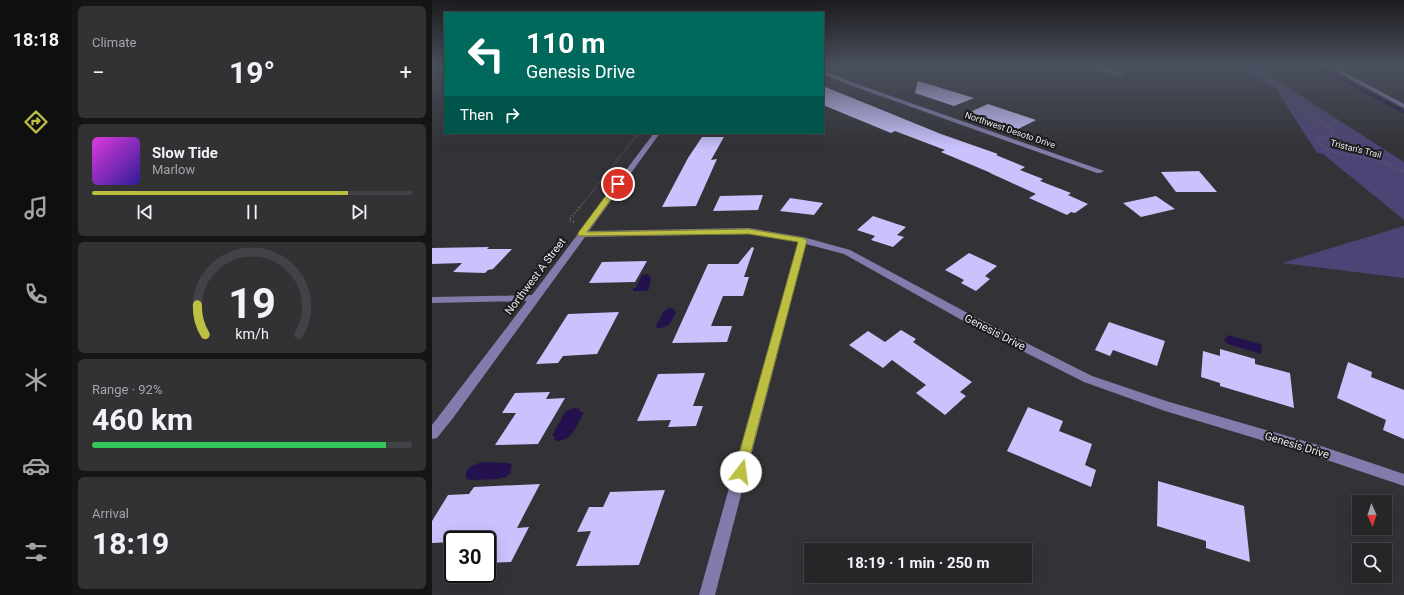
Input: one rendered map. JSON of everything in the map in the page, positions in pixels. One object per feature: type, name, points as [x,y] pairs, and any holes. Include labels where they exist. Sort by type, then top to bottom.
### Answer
[{"type":"street","name":"Northwest Desoto Drive","points":[[877,93],[1100,171]]},
{"type":"street","points":[[1379,93],[1404,106]]},
{"type":"street","name":"Northwest A Street","points":[[432,434],[449,414],[655,134]]},
{"type":"street","name":"Genesis Drive","points":[[581,234],[749,231],[803,240],[847,252],[971,320],[1088,379],[1165,406],[1318,451],[1404,480]]},
{"type":"street","points":[[707,595],[803,240]]},
{"type":"street","points":[[432,300],[533,298]]},
{"type":"path","name":"Tristan's Trail","points":[[1286,93],[1295,104],[1306,111],[1309,116],[1330,127],[1334,134],[1317,139],[1321,146],[1332,151],[1385,164],[1404,172]]},
{"type":"path","points":[[574,222],[569,220],[596,189],[638,134]]},
{"type":"shaded area","points":[[1278,93],[1296,93],[1404,162],[1404,220],[1323,154],[1317,153]]},
{"type":"shaded area","points":[[1404,226],[1404,278],[1282,263]]},
{"type":"shaded area","points":[[648,274],[651,278],[649,289],[646,291],[633,291],[633,288],[636,288],[642,275]]},
{"type":"shaded area","points":[[669,308],[674,308],[673,309],[676,312],[671,321],[665,327],[657,328],[656,326],[663,312]]},
{"type":"shaded area","points":[[1228,335],[1260,344],[1262,346],[1261,354],[1228,344],[1224,340]]},
{"type":"shaded area","points":[[578,408],[581,412],[584,412],[577,426],[567,438],[557,441],[554,439],[555,436],[552,436],[565,412]]},
{"type":"shaded area","points":[[484,462],[510,463],[512,466],[510,471],[512,472],[505,478],[503,477],[499,479],[469,480],[466,478],[468,469],[474,465]]},
{"type":"building","points":[[824,93],[840,93],[941,134],[998,154],[996,155],[1025,167],[1020,170],[1043,179],[1040,181],[1071,193],[1068,195],[1088,204],[1075,213],[1071,212],[1067,215],[1029,198],[1036,194],[941,152],[945,150],[895,131],[891,133],[824,105]]},
{"type":"building","points":[[915,93],[957,93],[974,98],[954,106]]},
{"type":"building","points":[[988,104],[1036,120],[1018,129],[970,112]]},
{"type":"building","points":[[702,137],[724,137],[711,160],[717,159],[696,206],[662,207],[688,158]]},
{"type":"building","points":[[1199,171],[1217,192],[1176,192],[1161,172]]},
{"type":"building","points":[[763,195],[758,210],[713,211],[720,196]]},
{"type":"building","points":[[1156,196],[1175,209],[1141,217],[1123,203]]},
{"type":"building","points":[[790,198],[823,203],[814,215],[780,211]]},
{"type":"building","points":[[873,216],[906,227],[897,235],[904,237],[893,247],[871,240],[875,236],[857,230]]},
{"type":"building","points":[[489,247],[487,249],[512,249],[493,269],[488,270],[485,273],[453,272],[462,263],[432,264],[432,248]]},
{"type":"building","points":[[752,247],[754,248],[744,277],[749,277],[743,296],[723,296],[711,326],[732,326],[727,342],[672,343],[708,264],[738,264]]},
{"type":"building","points":[[969,253],[997,266],[985,276],[990,279],[976,291],[961,283],[964,280],[945,270]]},
{"type":"building","points":[[647,261],[635,282],[589,283],[602,262]]},
{"type":"building","points":[[619,312],[597,354],[563,356],[558,363],[536,364],[568,314]]},
{"type":"building","points":[[1109,322],[1165,341],[1157,366],[1113,350],[1110,356],[1095,350]]},
{"type":"building","points":[[901,330],[916,339],[913,342],[972,382],[960,392],[966,396],[945,415],[916,393],[926,385],[892,360],[883,368],[849,345],[868,331],[885,342]]},
{"type":"building","points":[[1220,349],[1255,359],[1255,364],[1290,373],[1294,408],[1220,386],[1220,383],[1201,377],[1203,351],[1220,356]]},
{"type":"building","points":[[1348,362],[1372,372],[1371,377],[1404,390],[1404,439],[1383,430],[1386,420],[1337,398]]},
{"type":"building","points":[[705,373],[693,406],[703,406],[696,426],[668,427],[671,420],[637,421],[658,374]]},
{"type":"building","points":[[550,392],[546,399],[565,398],[538,444],[495,445],[516,413],[502,413],[515,393]]},
{"type":"building","points":[[1028,407],[1063,421],[1059,431],[1092,444],[1085,465],[1096,470],[1091,487],[1007,451]]},
{"type":"building","points":[[1158,481],[1244,506],[1250,562],[1206,548],[1206,541],[1157,526]]},
{"type":"building","points":[[540,484],[517,528],[529,527],[511,562],[496,563],[496,531],[444,531],[444,542],[432,543],[432,521],[448,495],[469,494],[474,487]]},
{"type":"building","points":[[665,490],[639,565],[576,566],[591,531],[577,532],[589,507],[603,507],[610,492]]},
{"type":"waterway","points":[[1368,93],[1404,112]]},
{"type":"route","points":[[618,184],[581,234],[749,231],[803,240],[741,472]]}]
